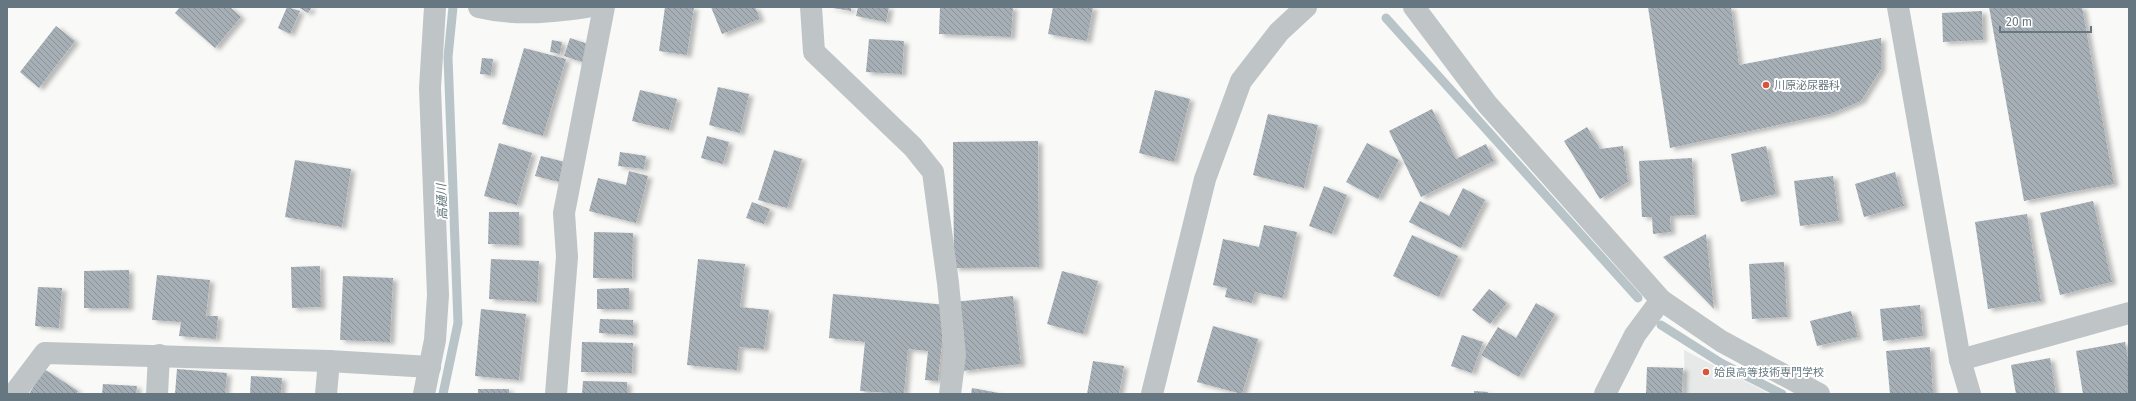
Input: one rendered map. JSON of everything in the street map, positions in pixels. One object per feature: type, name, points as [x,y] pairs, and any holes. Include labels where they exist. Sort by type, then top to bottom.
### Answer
[{"type":"street","points":[[424,394],[435,340],[438,295],[430,88],[435,7]]},
{"type":"street","points":[[479,7],[497,11],[544,12],[586,7]]},
{"type":"street","points":[[556,394],[567,257],[564,213],[604,7]]},
{"type":"street","points":[[811,7],[814,52],[913,147],[933,172],[948,283],[955,355],[950,394]]},
{"type":"street","points":[[1152,394],[1205,179],[1242,81],[1279,32],[1306,7]]},
{"type":"street","points":[[1414,7],[1487,104],[1661,300],[1721,341],[1819,394]]},
{"type":"street","points":[[1898,7],[1960,360],[1970,394]]},
{"type":"street","points":[[1605,394],[1635,334],[1661,300]]},
{"type":"street","points":[[1960,360],[2129,313]]},
{"type":"street","points":[[14,394],[45,353],[330,361],[430,367]]},
{"type":"street","points":[[157,394],[159,355]]},
{"type":"street","points":[[326,394],[330,361]]},
{"type":"shaded area","name":"姶良高等技術専門学校","points":[[1684,350],[1770,394],[1685,394]]},
{"type":"building","points":[[180,7],[230,7],[241,17],[215,48],[175,13]]},
{"type":"building","points":[[287,7],[300,11],[290,34],[278,28]]},
{"type":"building","points":[[298,7],[312,7],[308,13]]},
{"type":"building","points":[[665,7],[694,7],[687,55],[659,51]]},
{"type":"building","points":[[711,7],[755,7],[760,19],[722,34]]},
{"type":"building","points":[[827,7],[851,7],[851,11]]},
{"type":"building","points":[[858,7],[889,7],[886,22],[856,16]]},
{"type":"building","points":[[940,7],[1013,7],[1011,37],[939,34]]},
{"type":"building","points":[[1053,7],[1093,7],[1087,41],[1048,34]]},
{"type":"building","name":"川原泌尿器科","points":[[1648,7],[1731,7],[1739,65],[1881,38],[1881,69],[1861,101],[1830,114],[1670,148]]},
{"type":"building","points":[[1989,7],[2082,7],[2114,184],[2024,201]]},
{"type":"building","points":[[1982,11],[1983,40],[1943,42],[1942,13]]},
{"type":"building","points":[[56,26],[75,41],[39,88],[20,72]]},
{"type":"building","points":[[570,38],[591,45],[585,63],[564,56]]},
{"type":"building","points":[[869,39],[904,41],[902,74],[866,72]]},
{"type":"building","points":[[552,40],[562,42],[560,54],[550,52]]},
{"type":"building","points":[[524,48],[566,59],[543,136],[502,124]]},
{"type":"building","points":[[482,58],[493,59],[491,75],[480,74]]},
{"type":"building","points":[[718,87],[749,94],[740,133],[709,125]]},
{"type":"building","points":[[640,90],[677,99],[669,130],[632,121]]},
{"type":"building","points":[[1155,90],[1190,99],[1174,162],[1139,153]]},
{"type":"building","points":[[1432,109],[1456,159],[1486,144],[1494,161],[1421,197],[1389,131]]},
{"type":"building","points":[[1268,114],[1318,125],[1304,188],[1253,175]]},
{"type":"building","points":[[1587,127],[1600,149],[1623,146],[1628,182],[1600,199],[1564,141]]},
{"type":"building","points":[[707,136],[729,142],[723,164],[701,158]]},
{"type":"building","points":[[1038,141],[1039,267],[954,268],[953,142]]},
{"type":"building","points":[[499,143],[532,153],[517,205],[484,196]]},
{"type":"building","points":[[1367,143],[1399,160],[1378,199],[1346,182]]},
{"type":"building","points":[[1766,146],[1776,194],[1741,202],[1731,154]]},
{"type":"building","points":[[774,150],[802,159],[787,208],[758,200]]},
{"type":"building","points":[[620,152],[646,156],[644,169],[618,166]]},
{"type":"building","points":[[541,156],[565,162],[559,182],[535,176]]},
{"type":"building","points":[[1692,158],[1695,215],[1670,216],[1671,232],[1653,234],[1652,217],[1642,217],[1639,161]]},
{"type":"building","points":[[295,160],[351,169],[342,227],[285,217]]},
{"type":"building","points":[[629,171],[648,176],[636,223],[589,211],[598,178],[626,185]]},
{"type":"building","points":[[1895,172],[1904,206],[1864,217],[1855,184]]},
{"type":"building","points":[[1833,176],[1839,221],[1800,226],[1794,181]]},
{"type":"building","points":[[1324,186],[1347,195],[1332,234],[1309,226]]},
{"type":"building","points":[[1463,188],[1485,200],[1461,248],[1409,222],[1420,201],[1449,216]]},
{"type":"building","points":[[2093,201],[2112,282],[2060,295],[2040,213]]},
{"type":"building","points":[[752,202],[770,209],[764,224],[746,218]]},
{"type":"building","points":[[489,212],[519,212],[519,245],[488,244]]},
{"type":"building","points":[[2027,214],[2041,301],[1988,309],[1975,222]]},
{"type":"building","points":[[1264,225],[1297,232],[1283,298],[1255,292],[1252,303],[1225,297],[1227,288],[1213,285],[1223,239],[1259,247]]},
{"type":"building","points":[[594,232],[633,233],[632,279],[593,278]]},
{"type":"building","points":[[1706,234],[1714,309],[1663,257]]},
{"type":"building","points":[[1412,235],[1458,256],[1439,297],[1393,276]]},
{"type":"building","points":[[491,259],[539,261],[537,302],[489,299]]},
{"type":"building","points":[[698,259],[745,264],[740,307],[769,310],[764,349],[739,347],[737,370],[687,365]]},
{"type":"building","points":[[1784,262],[1787,317],[1752,319],[1749,264]]},
{"type":"building","points":[[320,266],[321,307],[292,308],[291,267]]},
{"type":"building","points":[[129,270],[129,308],[84,308],[84,271]]},
{"type":"building","points":[[1062,271],[1098,281],[1083,334],[1047,324]]},
{"type":"building","points":[[157,275],[210,280],[206,316],[218,316],[216,339],[179,336],[181,322],[152,320]]},
{"type":"building","points":[[343,276],[393,278],[390,342],[340,340]]},
{"type":"building","points":[[38,287],[62,288],[59,328],[35,326]]},
{"type":"building","points":[[629,288],[629,309],[597,309],[597,289]]},
{"type":"building","points":[[1489,289],[1507,303],[1490,324],[1472,310]]},
{"type":"building","points":[[833,294],[946,305],[938,381],[925,380],[928,351],[908,349],[904,394],[860,391],[865,342],[829,338]]},
{"type":"building","points":[[1013,296],[1021,364],[962,371],[954,302]]},
{"type":"building","points":[[1536,303],[1555,314],[1519,377],[1481,355],[1498,327],[1516,338]]},
{"type":"building","points":[[1920,305],[1923,336],[1883,341],[1880,309]]},
{"type":"building","points":[[481,309],[526,314],[519,380],[475,376]]},
{"type":"building","points":[[1851,311],[1858,337],[1817,346],[1810,321]]},
{"type":"building","points":[[600,319],[633,320],[633,335],[599,333]]},
{"type":"building","points":[[1213,326],[1258,339],[1242,394],[1197,382]]},
{"type":"building","points":[[1462,335],[1483,342],[1472,373],[1451,366]]},
{"type":"building","points":[[582,342],[633,343],[632,373],[581,372]]},
{"type":"building","points":[[2125,342],[2129,365],[2129,394],[2083,394],[2076,351]]},
{"type":"building","points":[[1930,347],[1933,394],[1890,394],[1886,351]]},
{"type":"building","points":[[2050,358],[2056,394],[2016,394],[2011,365]]},
{"type":"building","points":[[1093,361],[1124,366],[1119,394],[1087,394]]},
{"type":"building","points":[[1647,367],[1683,368],[1682,394],[1646,394]]},
{"type":"building","points":[[44,369],[78,391],[76,394],[29,394]]},
{"type":"building","points":[[177,369],[227,373],[225,394],[175,394]]},
{"type":"building","points":[[251,376],[282,378],[281,394],[250,394]]},
{"type":"building","points":[[583,381],[627,382],[627,394],[582,394]]},
{"type":"building","points":[[103,384],[137,386],[136,394],[102,394]]},
{"type":"building","points":[[972,388],[999,393],[999,394],[971,394]]},
{"type":"building","points":[[478,389],[509,389],[509,394],[478,394]]},
{"type":"building","points":[[1474,391],[1488,392],[1488,394],[1474,394]]},
{"type":"waterway","name":"高樋川","points":[[443,394],[458,323],[448,57],[453,7]]},
{"type":"waterway","points":[[1386,18],[1638,298]]},
{"type":"waterway","points":[[1661,325],[1721,363],[1782,394]]},
{"type":"place","name":"川原泌尿器科","points":[[1766,85]]},
{"type":"place","name":"姶良高等技術専門学校","points":[[1706,372]]}]
